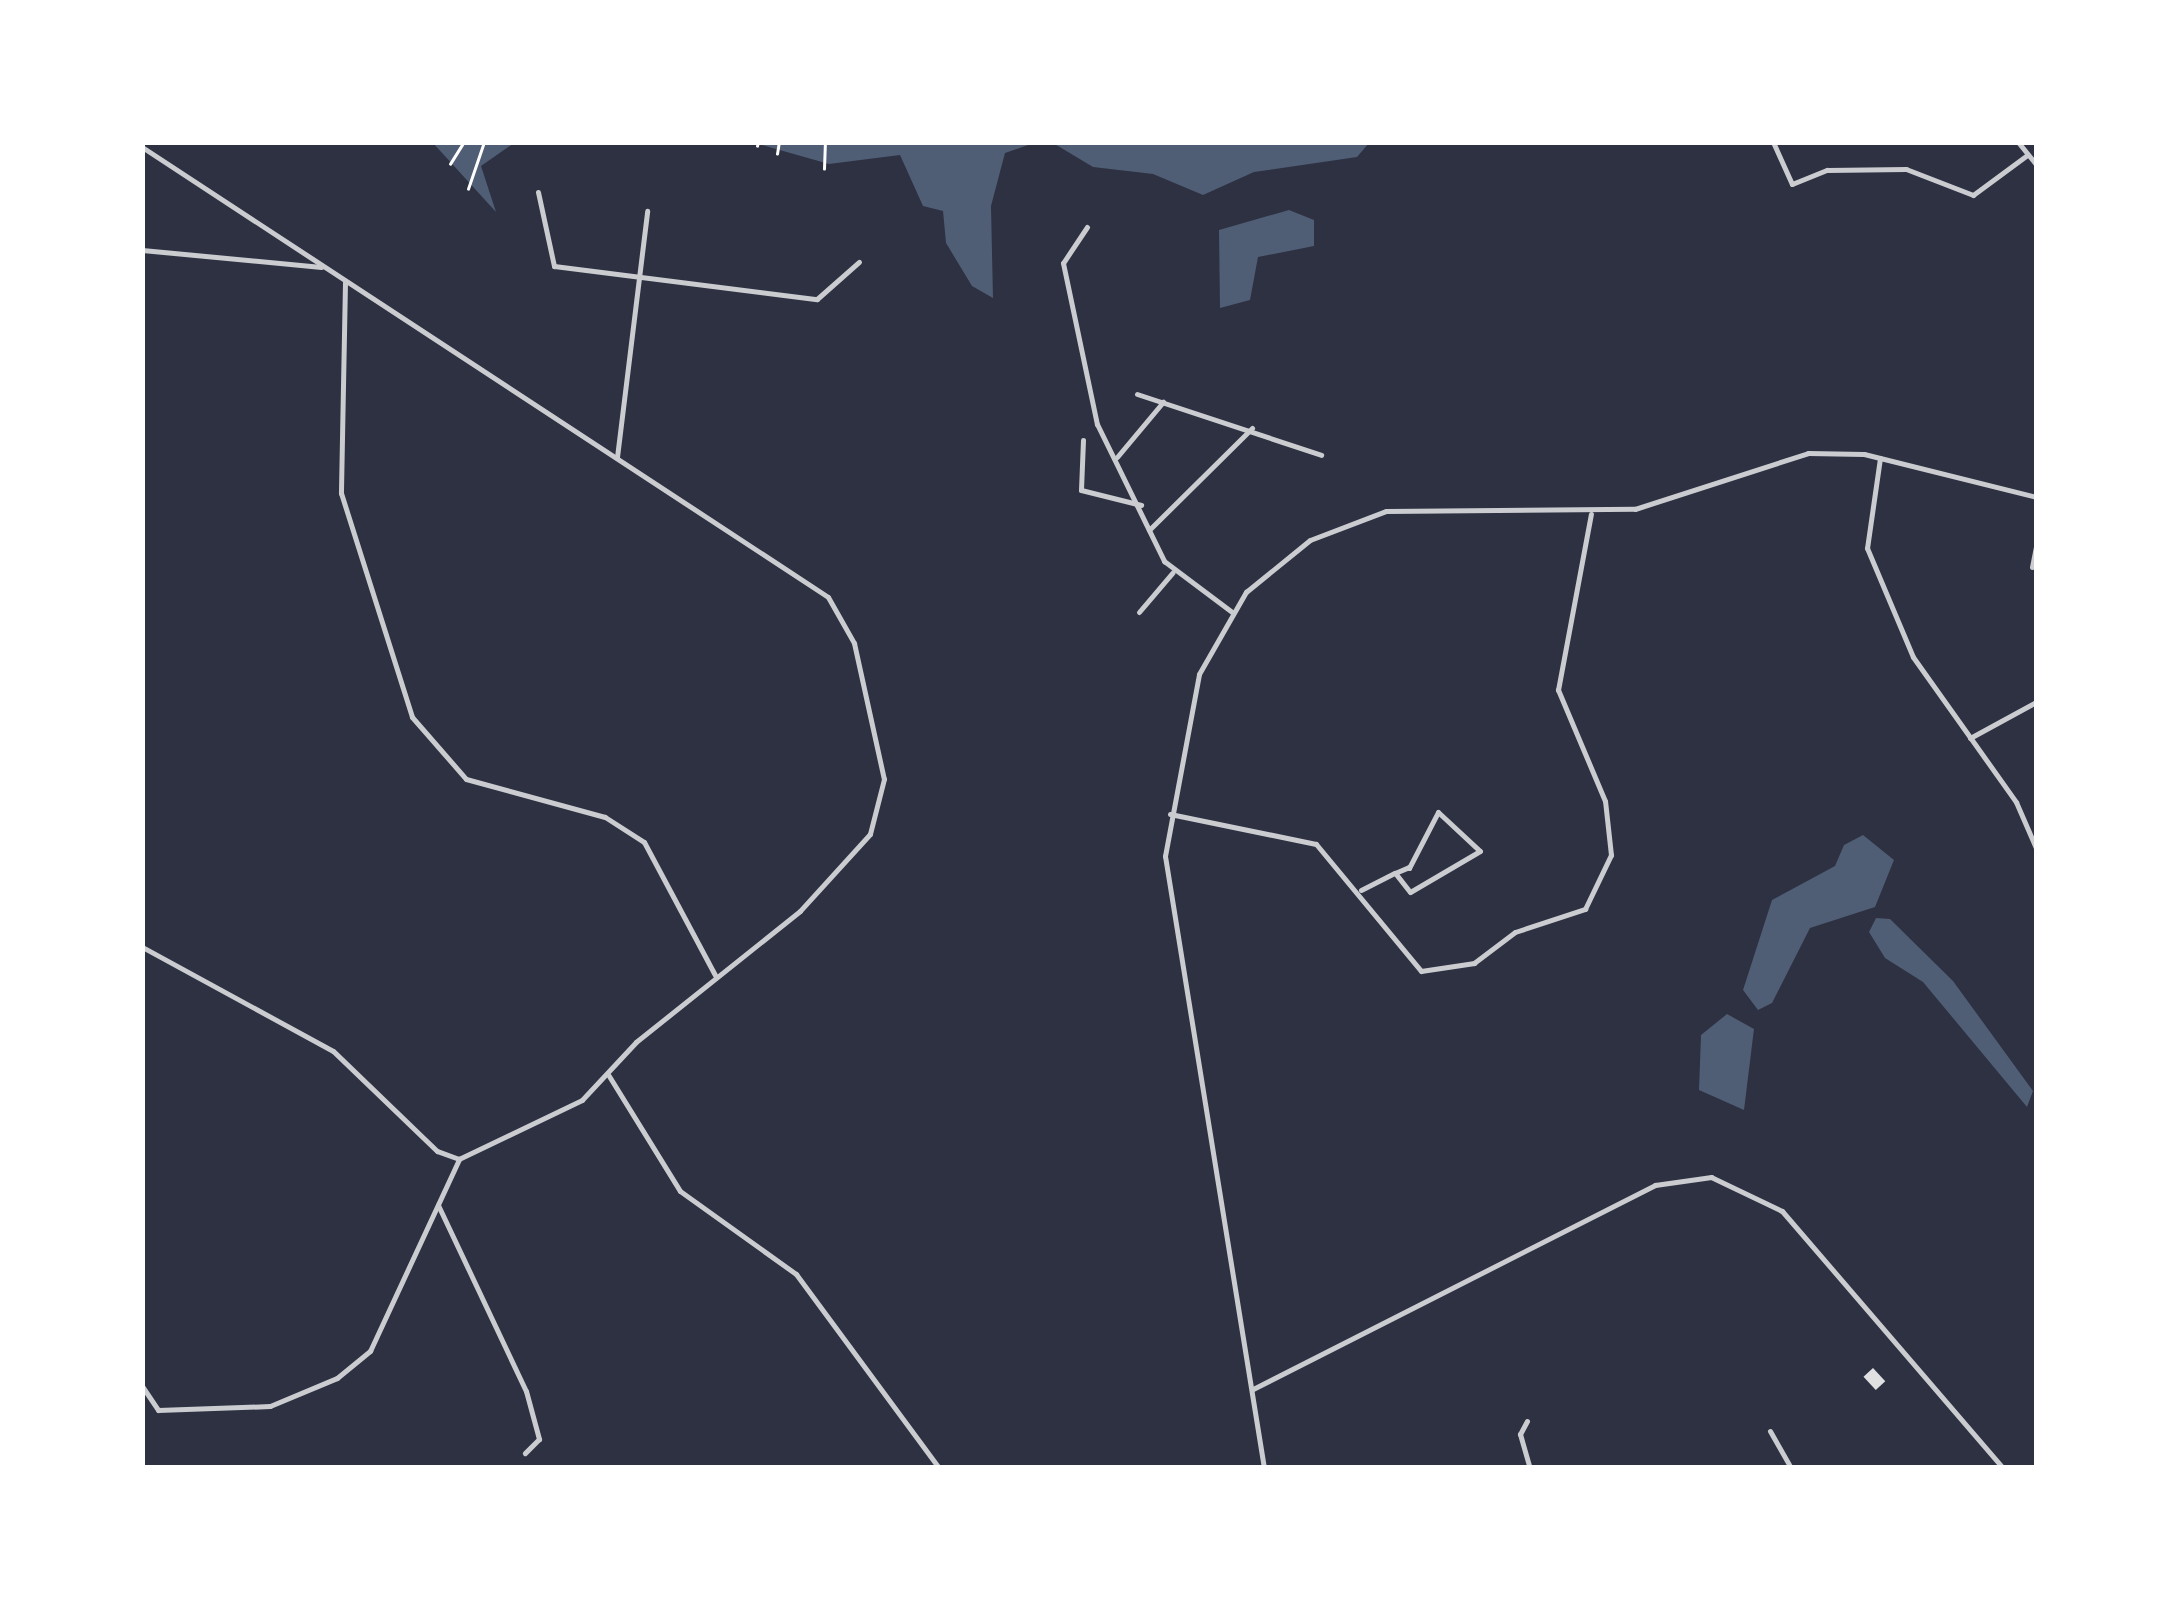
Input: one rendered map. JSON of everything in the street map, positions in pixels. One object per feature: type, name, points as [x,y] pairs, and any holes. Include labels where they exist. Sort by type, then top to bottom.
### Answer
[{"type":"street","points":[[1774,142],[1792,184],[1827,170],[1906,170],[1972,195],[2028,155]]},
{"type":"street","points":[[2018,142],[2036,164]]},
{"type":"street","points":[[142,147],[617,458],[843,613],[881,758],[870,834],[800,911],[714,976],[582,1100],[459,1158],[370,1351],[337,1378],[270,1406],[158,1410],[142,1386]]},
{"type":"street","points":[[538,192],[554,266],[640,272],[817,299],[858,262]]},
{"type":"street","points":[[617,458],[647,211]]},
{"type":"street","points":[[1087,227],[1063,263],[1097,424],[1173,572],[1232,612]]},
{"type":"street","points":[[142,250],[324,268]]},
{"type":"street","points":[[345,282],[341,493],[412,717],[466,779],[606,817],[644,842],[714,976]]},
{"type":"street","points":[[1137,394],[1252,427],[1321,455]]},
{"type":"street","points":[[1117,457],[1163,402]]},
{"type":"street","points":[[1149,530],[1252,427]]},
{"type":"street","points":[[1083,440],[1081,490],[1141,505]]},
{"type":"street","points":[[1264,1468],[1166,887],[1170,814],[1199,674],[1232,612],[1279,561],[1365,516],[1429,506],[1591,514],[1676,500],[1808,454],[1880,458],[2036,497]]},
{"type":"street","points":[[1880,458],[1867,548],[1913,657],[1970,738],[2036,848]]},
{"type":"street","points":[[1170,814],[1291,833],[1336,860],[1421,971],[1474,963],[1515,932],[1572,916],[1595,898],[1611,855],[1605,801],[1558,690],[1591,514]]},
{"type":"street","points":[[2032,567],[2036,547]]},
{"type":"street","points":[[1140,612],[1173,572]]},
{"type":"street","points":[[1970,738],[2036,702]]},
{"type":"street","points":[[1360,890],[1395,873],[1409,868],[1438,812],[1480,851],[1410,892],[1395,873]]},
{"type":"street","points":[[142,947],[333,1051],[437,1151],[459,1158]]},
{"type":"street","points":[[610,1076],[672,1182],[796,1274],[939,1468]]},
{"type":"street","points":[[1253,1389],[1655,1185],[1711,1177],[1782,1211],[2003,1468]]},
{"type":"street","points":[[438,1205],[526,1391],[539,1439],[525,1453]]},
{"type":"street","points":[[1528,1421],[1520,1434],[1530,1468]]},
{"type":"street","points":[[1770,1431],[1791,1468]]},
{"type":"path","points":[[450,164],[464,142]]},
{"type":"path","points":[[468,189],[484,142]]},
{"type":"path","points":[[777,154],[778,142]]},
{"type":"path","points":[[824,169],[825,142]]},
{"type":"water","points":[[433,143],[514,143],[481,166],[496,212]]},
{"type":"water","points":[[755,143],[1034,143],[1005,153],[991,206],[993,298],[972,286],[946,243],[943,211],[923,206],[900,155],[829,164]]},
{"type":"water","points":[[1053,143],[1369,143],[1357,157],[1254,172],[1203,195],[1153,174],[1093,167]]},
{"type":"water","points":[[1289,210],[1314,220],[1314,246],[1258,257],[1250,300],[1220,308],[1219,230]]},
{"type":"water","points":[[1863,835],[1894,860],[1875,907],[1810,928],[1772,1003],[1758,1010],[1743,990],[1772,900],[1835,866],[1844,845]]},
{"type":"water","points":[[1876,918],[1890,919],[1953,981],[2033,1091],[2027,1107],[1923,982],[1885,958],[1869,932]]},
{"type":"water","points":[[1727,1014],[1754,1029],[1744,1110],[1699,1090],[1701,1035]]},
{"type":"building","points":[[1873,1368],[1885,1381],[1876,1390],[1863,1377]]}]
